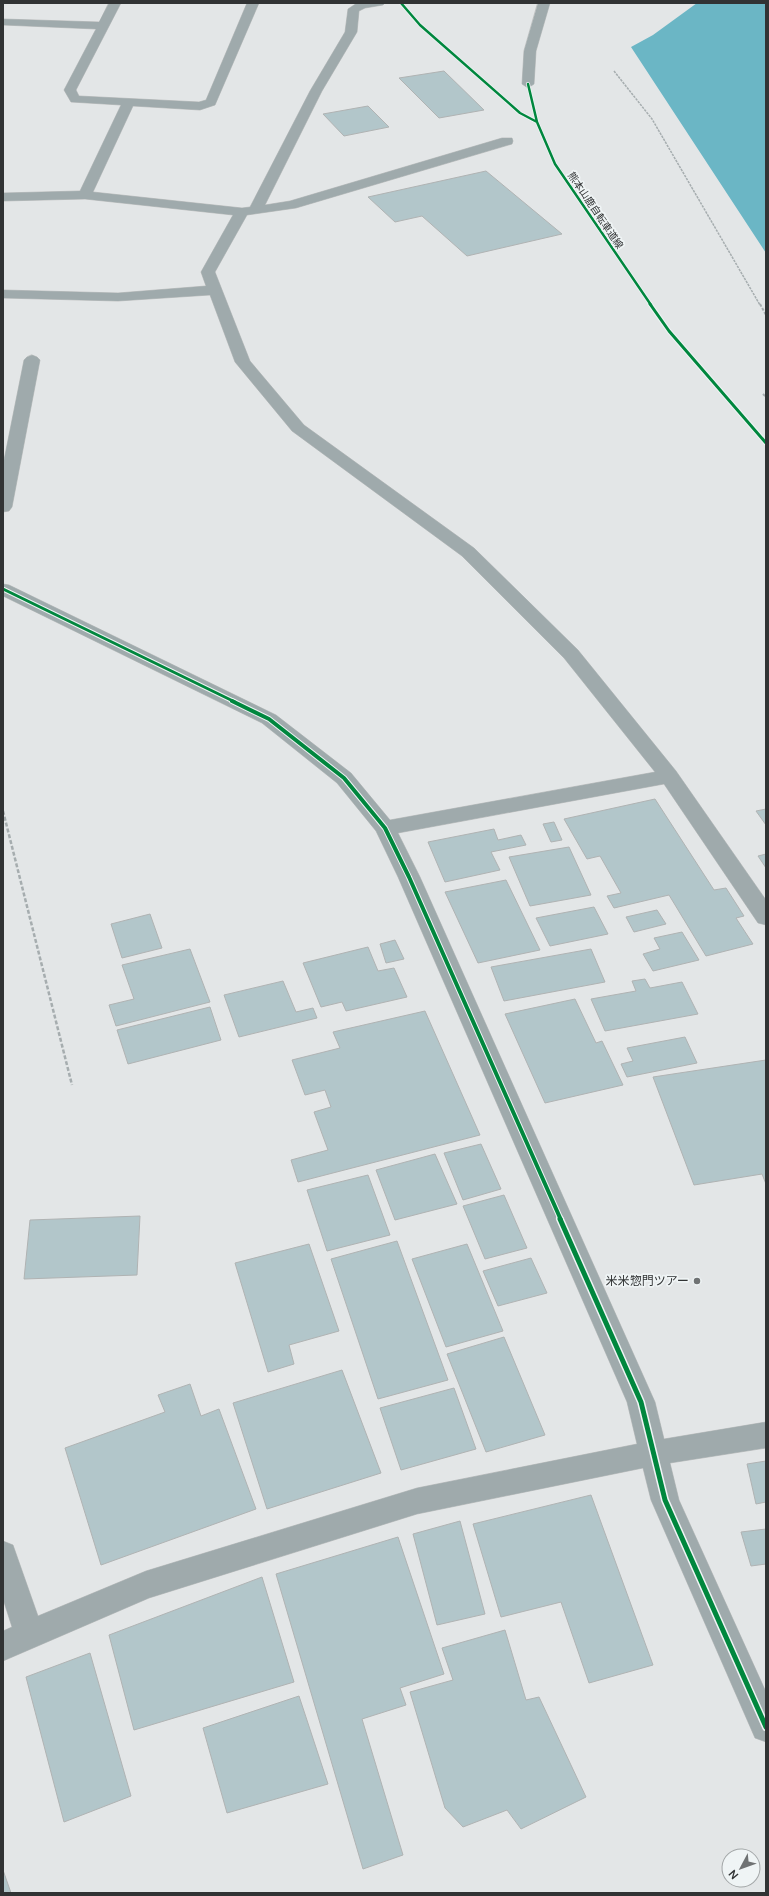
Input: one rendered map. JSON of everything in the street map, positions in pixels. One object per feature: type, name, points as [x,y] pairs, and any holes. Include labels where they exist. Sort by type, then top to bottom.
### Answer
[{"type":"street","points":[[115,3],[70,90],[75,99],[200,106],[211,102],[254,3]]},
{"type":"street","points":[[379,3],[362,5],[354,9],[351,32],[249,211],[208,272],[243,362],[298,428],[468,552],[570,654],[669,776],[766,917]]},
{"type":"street","points":[[528,84],[530,51],[544,3]]},
{"type":"street","points":[[3,22],[103,26]]},
{"type":"street","points":[[85,196],[128,103]]},
{"type":"street","points":[[3,197],[85,196],[249,211],[291,204],[507,141]]},
{"type":"street","points":[[3,294],[118,297],[215,290]]},
{"type":"street","points":[[3,507],[32,360]]},
{"type":"street","points":[[3,588],[269,719],[344,778],[385,828],[416,892],[631,1378],[641,1402],[666,1500],[766,1727]]},
{"type":"street","points":[[385,828],[669,776]]},
{"type":"street","points":[[3,1646],[30,1633],[146,1585],[418,1501],[654,1453],[766,1435]]},
{"type":"street","points":[[3,1555],[30,1633]]},
{"type":"path","points":[[614,71],[652,119],[766,315]]},
{"type":"path","points":[[763,394],[766,397]]},
{"type":"path","points":[[3,811],[72,1084]]},
{"type":"water","points":[[697,3],[766,3],[766,253],[631,47],[653,35]]},
{"type":"building","points":[[444,71],[484,110],[439,118],[399,78]]},
{"type":"building","points":[[368,106],[389,127],[344,136],[323,114]]},
{"type":"building","points":[[486,171],[562,234],[467,256],[422,216],[395,222],[368,197]]},
{"type":"building","points":[[655,799],[714,890],[726,888],[744,916],[736,918],[753,944],[706,956],[669,895],[614,908],[607,896],[621,893],[600,856],[587,859],[564,819]]},
{"type":"building","points":[[766,809],[766,825],[756,811]]},
{"type":"building","points":[[554,822],[562,840],[551,842],[543,824]]},
{"type":"building","points":[[494,829],[498,840],[521,835],[526,845],[491,852],[500,870],[445,882],[428,842]]},
{"type":"building","points":[[569,847],[591,895],[530,906],[509,857]]},
{"type":"building","points":[[766,854],[766,868],[758,856]]},
{"type":"building","points":[[506,880],[540,950],[478,963],[445,892]]},
{"type":"building","points":[[594,907],[608,934],[550,946],[536,918]]},
{"type":"building","points":[[657,910],[666,924],[634,932],[626,917]]},
{"type":"building","points":[[150,914],[162,948],[122,958],[111,924]]},
{"type":"building","points":[[682,932],[699,960],[653,971],[643,954],[660,949],[654,938]]},
{"type":"building","points":[[395,940],[404,959],[386,963],[380,944]]},
{"type":"building","points":[[368,947],[378,971],[394,968],[407,997],[346,1011],[342,1002],[321,1007],[303,963]]},
{"type":"building","points":[[190,949],[210,1002],[116,1026],[109,1005],[134,999],[122,965]]},
{"type":"building","points":[[591,949],[605,982],[504,1001],[491,967]]},
{"type":"building","points":[[645,979],[650,988],[682,982],[698,1014],[605,1031],[591,999],[636,991],[632,981]]},
{"type":"building","points":[[283,981],[296,1012],[313,1008],[317,1018],[239,1037],[224,995]]},
{"type":"building","points":[[575,999],[596,1043],[602,1041],[623,1085],[545,1103],[505,1014]]},
{"type":"building","points":[[210,1007],[221,1040],[128,1064],[117,1030]]},
{"type":"building","points":[[425,1011],[480,1135],[298,1182],[291,1160],[328,1150],[314,1112],[331,1107],[325,1090],[305,1095],[292,1060],[340,1048],[333,1032]]},
{"type":"building","points":[[685,1037],[697,1063],[627,1077],[621,1064],[633,1061],[627,1048]]},
{"type":"building","points":[[766,1060],[766,1184],[762,1174],[694,1185],[653,1077]]},
{"type":"building","points":[[481,1144],[501,1189],[463,1200],[444,1153]]},
{"type":"building","points":[[435,1154],[457,1204],[395,1220],[376,1170]]},
{"type":"building","points":[[368,1175],[390,1235],[327,1251],[307,1190]]},
{"type":"building","points":[[504,1195],[527,1248],[485,1259],[463,1206]]},
{"type":"building","points":[[140,1216],[137,1275],[24,1279],[30,1220]]},
{"type":"building","points":[[397,1241],[448,1380],[378,1399],[331,1259]]},
{"type":"building","points":[[309,1244],[339,1331],[289,1345],[294,1364],[268,1372],[235,1263]]},
{"type":"building","points":[[467,1244],[503,1331],[446,1347],[412,1259]]},
{"type":"building","points":[[531,1258],[547,1293],[498,1306],[483,1271]]},
{"type":"building","points":[[504,1337],[545,1435],[486,1452],[447,1354]]},
{"type":"building","points":[[342,1370],[381,1473],[267,1509],[233,1403]]},
{"type":"building","points":[[190,1384],[201,1416],[219,1409],[256,1509],[101,1565],[65,1448],[165,1412],[158,1395]]},
{"type":"building","points":[[454,1388],[476,1449],[401,1470],[380,1408]]},
{"type":"building","points":[[766,1461],[766,1502],[756,1504],[747,1464]]},
{"type":"building","points":[[591,1495],[653,1665],[589,1683],[561,1602],[501,1617],[473,1524]]},
{"type":"building","points":[[460,1521],[485,1614],[437,1625],[413,1534]]},
{"type":"building","points":[[766,1529],[766,1564],[751,1566],[741,1532]]},
{"type":"building","points":[[398,1537],[444,1674],[400,1688],[406,1705],[362,1719],[403,1855],[363,1869],[276,1574]]},
{"type":"building","points":[[262,1577],[294,1682],[134,1730],[109,1635]]},
{"type":"building","points":[[505,1630],[526,1700],[539,1697],[586,1797],[521,1829],[507,1810],[463,1827],[445,1808],[410,1692],[453,1680],[442,1648]]},
{"type":"building","points":[[90,1653],[131,1796],[64,1822],[26,1677]]},
{"type":"building","points":[[299,1696],[328,1784],[227,1813],[203,1728]]},
{"type":"building","points":[[3,1870],[11,1893],[3,1893]]},
{"type":"cycle path","points":[[401,3],[420,25],[520,113],[537,122]]},
{"type":"cycle path","name":"熊本山鹿自転車道線","points":[[528,84],[537,122],[555,164],[589,216],[669,331],[766,443]]},
{"type":"cycle path","points":[[3,589],[269,719],[344,778],[385,828],[409,877],[641,1402],[665,1500],[766,1727]]},
{"type":"place","name":"米米惣門ツアー","points":[[697,1281]]}]
